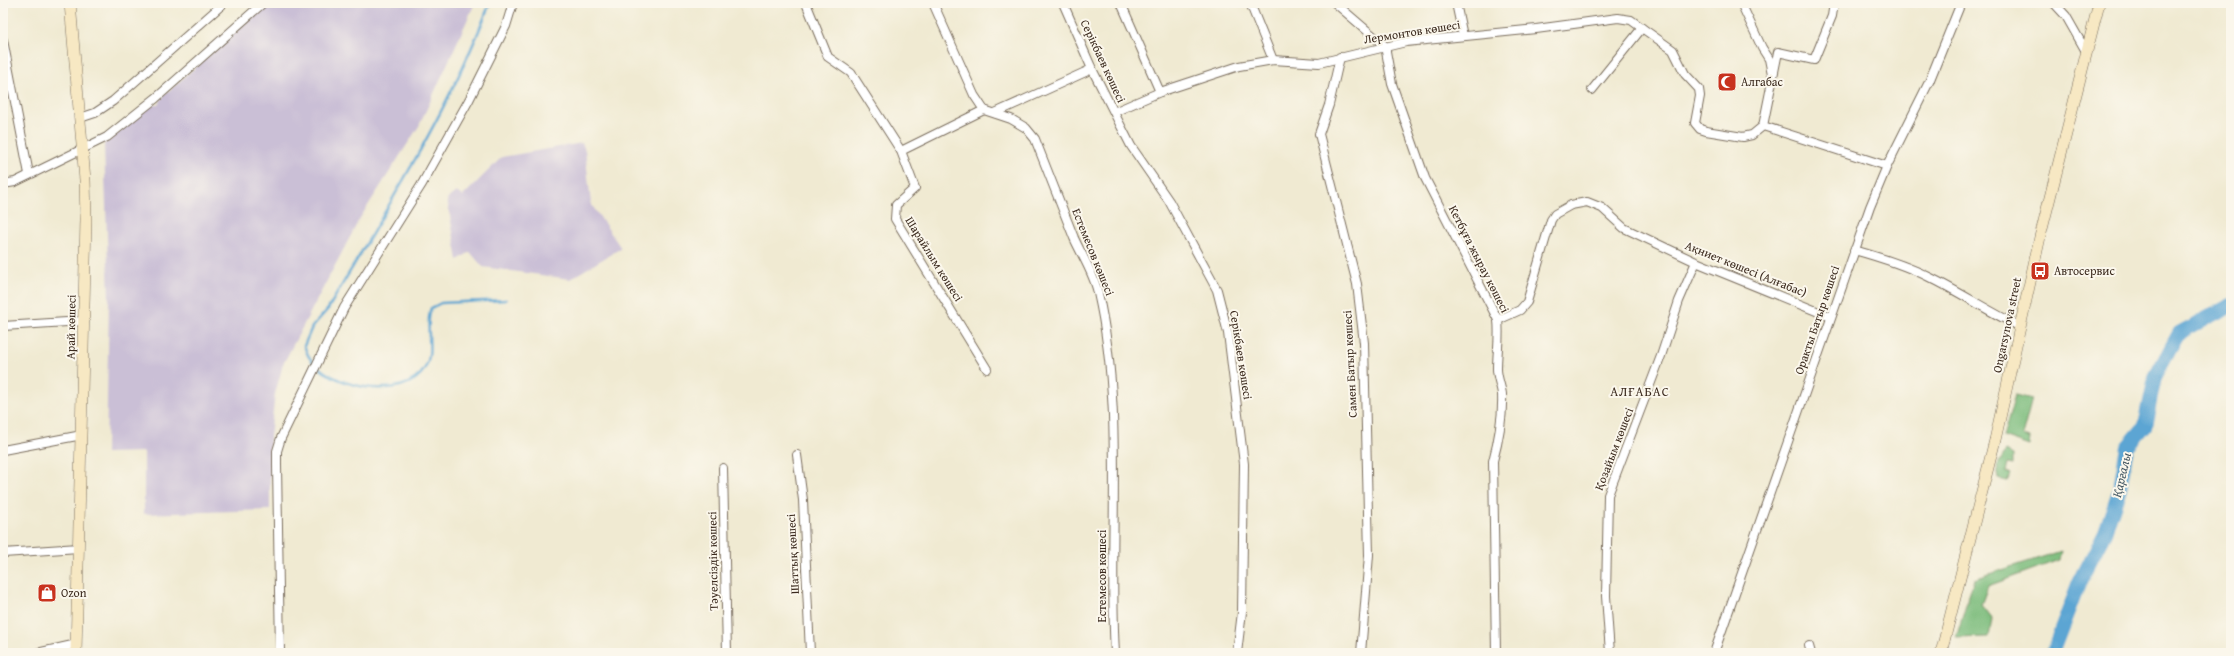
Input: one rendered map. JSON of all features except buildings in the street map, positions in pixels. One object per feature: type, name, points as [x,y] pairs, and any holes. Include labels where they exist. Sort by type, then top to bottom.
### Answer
[{"type":"main road","name":"Арай көшесі","points":[[70,3],[83,149],[86,219],[76,649]]},
{"type":"main road","name":"Ongarsynova street","points":[[1941,653],[1995,440],[2040,237],[2099,3]]},
{"type":"street","points":[[80,118],[95,113],[113,101],[224,3]]},
{"type":"street","points":[[3,184],[15,182],[106,137],[156,98],[263,3]]},
{"type":"street","points":[[280,653],[277,451],[281,438],[344,308],[422,184],[469,100],[506,26],[513,3]]},
{"type":"street","name":"Шарайлым көшесі","points":[[806,3],[828,57],[851,73],[901,151],[915,188],[896,205],[895,219],[987,369]]},
{"type":"street","points":[[901,151],[984,110],[974,96],[933,3]]},
{"type":"street","name":"Серікбаев көшесі","points":[[1063,3],[1092,69],[1131,146],[1169,201],[1217,290],[1228,332],[1244,464],[1242,612],[1237,653]]},
{"type":"street","points":[[1121,3],[1160,92]]},
{"type":"street","points":[[1250,3],[1273,60]]},
{"type":"street","points":[[1335,3],[1385,46]]},
{"type":"street","points":[[1456,3],[1463,36]]},
{"type":"street","points":[[1741,3],[1762,48],[1769,58],[1773,78]]},
{"type":"street","points":[[1834,3],[1832,16],[1814,60],[1778,52],[1763,126],[1887,166]]},
{"type":"street","name":"Оракты Батыр көшесі","points":[[1714,653],[1854,250],[1887,166],[1929,82],[1961,3]]},
{"type":"street","points":[[2054,3],[2066,16],[2087,53]]},
{"type":"street","name":"Лермонтов көшесі","points":[[1114,112],[1160,92],[1240,66],[1273,60],[1319,63],[1385,46],[1618,18],[1631,20],[1673,50],[1685,74],[1699,89],[1700,96],[1695,123],[1696,126],[1706,131],[1744,137],[1752,135],[1763,126]]},
{"type":"street","points":[[1592,90],[1642,28]]},
{"type":"street","points":[[3,40],[29,174]]},
{"type":"street","name":"Кетбұға жырау көшесі","points":[[1385,46],[1392,84],[1425,178],[1498,320],[1500,337],[1497,369],[1502,393],[1502,411],[1499,437],[1493,462],[1496,653]]},
{"type":"street","name":"Самен Батыр көшесі","points":[[1340,57],[1329,105],[1319,134],[1357,284],[1364,343],[1369,555],[1361,653]]},
{"type":"street","points":[[995,113],[1092,69]]},
{"type":"street","name":"Естемесов көшесі","points":[[984,110],[1011,119],[1026,128],[1035,139],[1074,238],[1098,291],[1106,331],[1115,471],[1113,613],[1115,653]]},
{"type":"street","name":"Ақниет көшесі (Алғабас)","points":[[1498,320],[1520,310],[1527,302],[1550,220],[1555,214],[1571,205],[1586,202],[1602,208],[1624,228],[1696,262],[1722,274],[1831,316]]},
{"type":"street","points":[[1854,250],[1884,258],[1929,276],[1991,313],[2021,327]]},
{"type":"street","name":"Қозайым көшесі","points":[[1610,653],[1606,534],[1608,495],[1659,363],[1679,301],[1696,262]]},
{"type":"street","points":[[3,326],[83,322]]},
{"type":"street","points":[[3,450],[82,435]]},
{"type":"street","name":"Шаттық көшесі","points":[[797,455],[803,500],[810,653]]},
{"type":"street","name":"Тәуелсіздік көшесі","points":[[723,468],[727,653]]},
{"type":"street","points":[[3,553],[78,548]]},
{"type":"street","points":[[37,653],[76,649]]},
{"type":"shaded area","points":[[268,3],[475,3],[419,126],[360,218],[283,364],[275,394],[270,436],[270,510],[144,514],[144,452],[106,453],[109,298],[104,144],[152,105],[158,105],[163,96]]},
{"type":"shaded area","points":[[582,143],[585,150],[591,204],[621,248],[570,279],[483,267],[470,252],[458,260],[447,199],[456,192],[463,196],[502,157]]},
{"type":"green space","points":[[2015,395],[2032,399],[2022,436],[2030,438],[2029,446],[2003,437]]},
{"type":"green space","points":[[2006,451],[2013,455],[2013,465],[2007,464],[2005,472],[2011,474],[2007,481],[1999,479],[1997,466]]},
{"type":"green space","points":[[2061,551],[2059,560],[1988,586],[1981,605],[1992,619],[1989,637],[1956,638],[1974,579]]},
{"type":"waterway","points":[[490,3],[474,43],[436,121],[394,197],[328,309],[312,327],[304,346],[309,357],[319,368],[332,376],[349,383],[366,387],[384,388],[401,386],[415,379],[425,368],[428,361],[429,315],[431,308],[441,303],[506,300]]},
{"type":"waterway","name":"Қарғалы","points":[[2052,653],[2079,583],[2105,532],[2120,488],[2127,447],[2145,426],[2155,377],[2179,333],[2231,305]]},
{"type":"place","name":"Алгабас","points":[[1727,82]]},
{"type":"place","name":"Автосервис","points":[[2040,271]]},
{"type":"place","name":"Ozon","points":[[47,593]]},
{"type":"district","name":"АЛҒАБАС","points":[[1640,391]]}]
